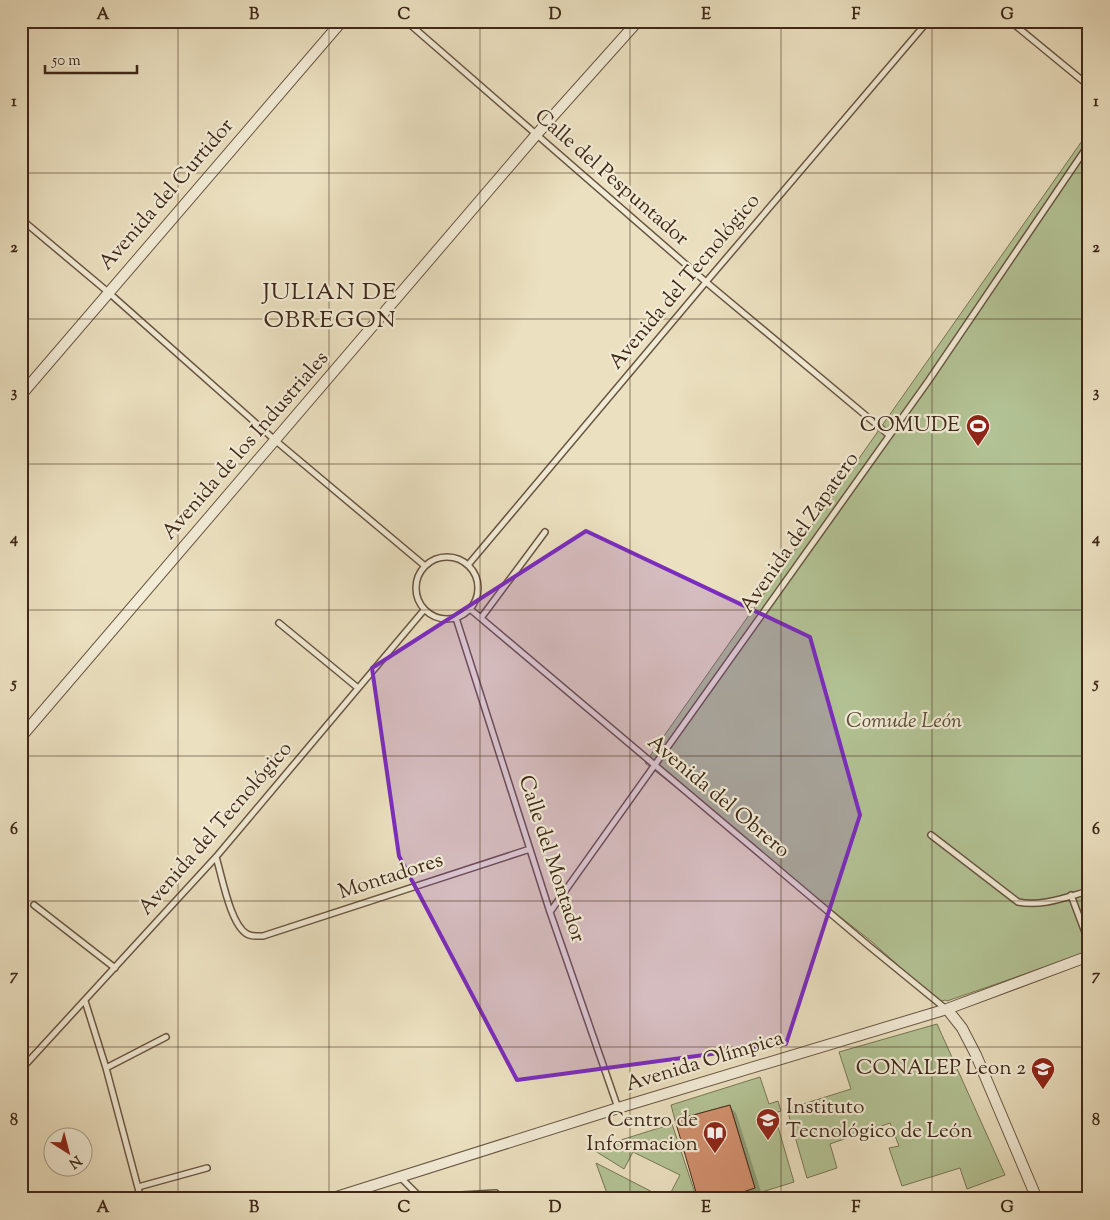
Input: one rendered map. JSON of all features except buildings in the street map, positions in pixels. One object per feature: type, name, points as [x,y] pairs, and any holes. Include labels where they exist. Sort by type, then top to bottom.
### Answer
[{"type":"street","name":"Avenida del Curtidor","points":[[21,395],[342,21]]},
{"type":"street","name":"Avenida de los Industriales","points":[[21,737],[536,136],[638,21]]},
{"type":"street","name":"Avenida Olímpica","points":[[330,1199],[618,1108],[946,1009],[1089,956]]},
{"type":"street","points":[[946,1009],[962,1028],[976,1055],[1037,1199]]},
{"type":"lane","name":"Calle del Pespuntador","points":[[406,21],[536,136],[889,436]]},
{"type":"lane","name":"Avenida del Tecnológico","points":[[468,565],[928,21]]},
{"type":"lane","points":[[1010,21],[1089,86]]},
{"type":"lane","name":"Avenida del Zapatero","points":[[550,912],[889,436],[1089,144]]},
{"type":"lane","points":[[21,219],[108,292],[276,441],[425,566]]},
{"type":"lane","points":[[481,618],[544,532]]},
{"type":"lane","points":[[441,557],[451,557],[468,565],[478,581],[476,601],[470,609],[456,618],[445,620],[433,617],[424,610],[418,602],[415,593],[419,574],[425,566],[432,560],[441,557]]},
{"type":"lane","name":"Avenida del Obrero","points":[[470,609],[946,1009]]},
{"type":"lane","name":"Avenida del Tecnológico","points":[[27,1063],[216,857],[424,610]]},
{"type":"lane","name":"Calle del Montador","points":[[456,618],[550,912],[618,1108]]},
{"type":"lane","points":[[279,623],[358,688]]},
{"type":"lane","points":[[931,835],[1018,902],[1041,903],[1089,891]]},
{"type":"lane","name":"Montadores","points":[[216,857],[234,916],[240,927],[246,933],[253,936],[263,936],[530,848]]},
{"type":"lane","points":[[1071,895],[1089,943]]},
{"type":"lane","points":[[34,905],[115,968]]},
{"type":"lane","points":[[85,1001],[106,1068],[141,1199]]},
{"type":"lane","points":[[106,1068],[166,1037]]},
{"type":"lane","points":[[138,1187],[207,1168]]},
{"type":"lane","points":[[399,1177],[417,1194],[427,1197],[496,1194],[502,1199]]},
{"type":"highlighted area","points":[[586,531],[810,637],[860,815],[786,1044],[517,1080],[399,856],[372,668]]},
{"type":"green space","name":"COMUDE","points":[[1089,131],[1089,952],[947,1001],[939,1002],[871,941],[645,763]]},
{"type":"green space","points":[[937,1024],[1005,1175],[967,1189],[960,1168],[902,1186],[889,1148],[899,1146],[890,1123],[830,1144],[837,1168],[807,1178],[787,1109],[851,1089],[839,1052]]},
{"type":"green space","points":[[760,1077],[769,1104],[778,1101],[781,1111],[769,1115],[774,1129],[778,1127],[794,1182],[749,1196],[748,1190],[755,1188],[730,1105],[675,1120],[671,1105]]},
{"type":"green space","points":[[672,1124],[697,1199],[679,1199],[670,1194],[680,1175],[633,1152],[624,1169],[592,1149]]},
{"type":"green space","points":[[596,1163],[666,1199],[609,1199]]},
{"type":"place","name":"COMUDE","points":[[978,447]]},
{"type":"place","name":"CONALEP Leon 2","points":[[1043,1090]]},
{"type":"place","name":"Instituto Tecnológico de León","points":[[768,1141]]},
{"type":"place","name":"Centro de Informacion","points":[[715,1154]]},
{"type":"district","name":"JULIAN DE OBREGON","points":[[330,307]]},
{"type":"park label","name":"Comude León","points":[[904,722]]}]
